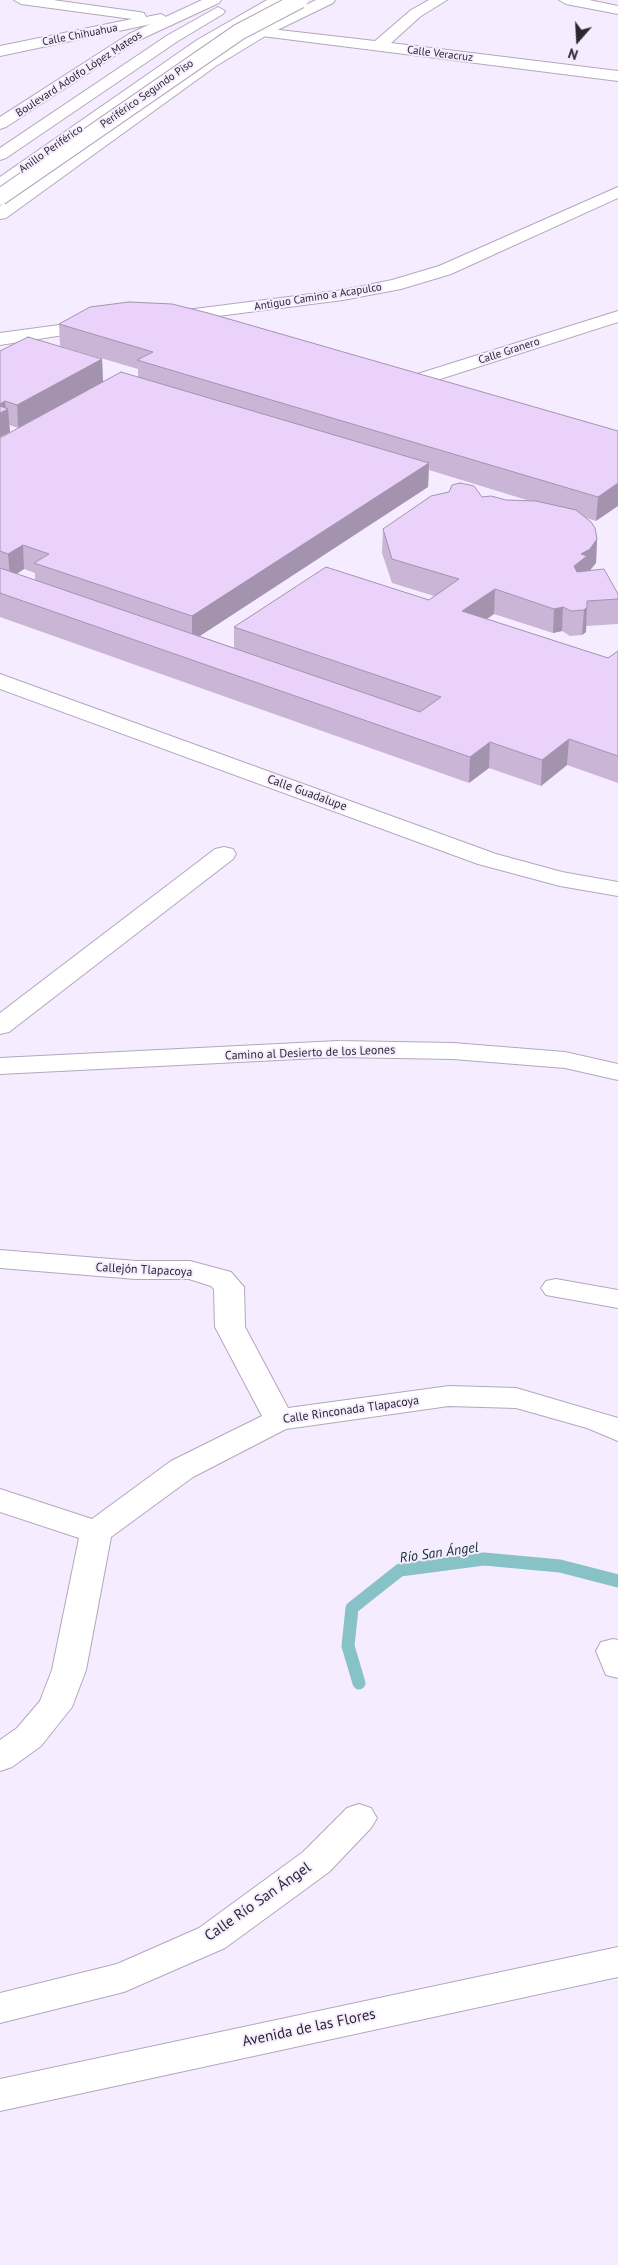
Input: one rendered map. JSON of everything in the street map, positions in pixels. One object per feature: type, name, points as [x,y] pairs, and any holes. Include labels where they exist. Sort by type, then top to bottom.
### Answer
[{"type":"main road","points":[[21,0],[161,18]]},
{"type":"main road","points":[[134,37],[161,18],[199,0]]},
{"type":"main road","name":"Boulevard Adolfo López Mateos","points":[[0,124],[134,37],[214,0]]},
{"type":"main road","name":"Anillo Periférico","points":[[0,185],[202,43],[232,24],[278,0]]},
{"type":"main road","name":"Periférico Segundo Piso","points":[[0,197],[232,36],[300,0]]},
{"type":"main road","points":[[0,214],[211,63],[262,32],[328,0]]},
{"type":"main road","points":[[379,46],[416,14],[440,0]]},
{"type":"main road","points":[[566,0],[618,10]]},
{"type":"main road","points":[[585,0],[618,7]]},
{"type":"main road","points":[[0,134],[231,2]]},
{"type":"main road","name":"Anillo Periférico","points":[[0,155],[173,38],[231,2]]},
{"type":"main road","name":"Calle Chihuahua","points":[[0,51],[161,18]]},
{"type":"main road","name":"Calle Veracruz","points":[[262,32],[618,76]]},
{"type":"main road","name":"Antiguo Camino a Acapulco","points":[[213,331],[162,318],[344,295],[395,285],[453,266],[616,194]]},
{"type":"main road","points":[[198,314],[245,328]]},
{"type":"main road","name":"Calle Granero","points":[[424,387],[618,316]]},
{"type":"main road","points":[[0,339],[110,324]]},
{"type":"main road","points":[[391,379],[424,387],[449,387]]},
{"type":"main road","name":"Calle Guadalupe","points":[[0,681],[487,859],[560,879],[618,889]]},
{"type":"main road","points":[[0,1026],[224,854]]},
{"type":"main road","name":"Camino al Desierto de los Leones","points":[[0,1066],[338,1049],[453,1051],[565,1060],[618,1072]]},
{"type":"main road","name":"Callejón Tlapacoya","points":[[0,1259],[136,1270],[190,1270],[221,1279],[229,1288],[230,1327],[279,1420]]},
{"type":"main road","points":[[556,1288],[618,1299]]},
{"type":"main road","name":"Calle Rinconada Tlapacoya","points":[[96,1532],[182,1469],[279,1420],[449,1396],[516,1398],[598,1421],[618,1431]]},
{"type":"main road","points":[[0,1500],[96,1532],[69,1670],[55,1707],[29,1737],[0,1758]]},
{"type":"main road","name":"Calle Río San Ángel","points":[[0,2008],[124,1977],[212,1938],[316,1862],[359,1818]]},
{"type":"main road","name":"Avenida de las Flores","points":[[0,2095],[618,1962]]},
{"type":"building","points":[[129,302],[172,304],[208,313],[618,431],[618,483],[598,497],[137,360],[153,352],[59,324],[90,307]]},
{"type":"building","points":[[28,337],[102,359],[17,405],[5,401],[0,404],[0,351]]},
{"type":"building","points":[[121,372],[429,463],[192,616],[34,563],[49,554],[23,545],[8,554],[0,551],[0,438]]},
{"type":"building","points":[[0,406],[8,409],[0,413]]},
{"type":"building","points":[[460,483],[474,486],[482,497],[491,496],[506,500],[536,501],[576,510],[591,522],[595,528],[597,539],[590,549],[581,554],[587,556],[574,566],[577,572],[604,569],[618,594],[618,599],[587,601],[587,607],[584,610],[571,611],[563,607],[554,609],[495,589],[462,611],[608,658],[618,651],[618,756],[569,739],[542,760],[490,742],[470,757],[0,593],[0,568],[420,712],[441,697],[234,627],[326,567],[429,600],[459,579],[392,559],[383,529],[431,496],[449,492],[452,485]]},
{"type":"waterway","name":"Río San Ángel","points":[[359,1683],[348,1646],[352,1608],[400,1570],[484,1559],[560,1566],[618,1581]]}]
